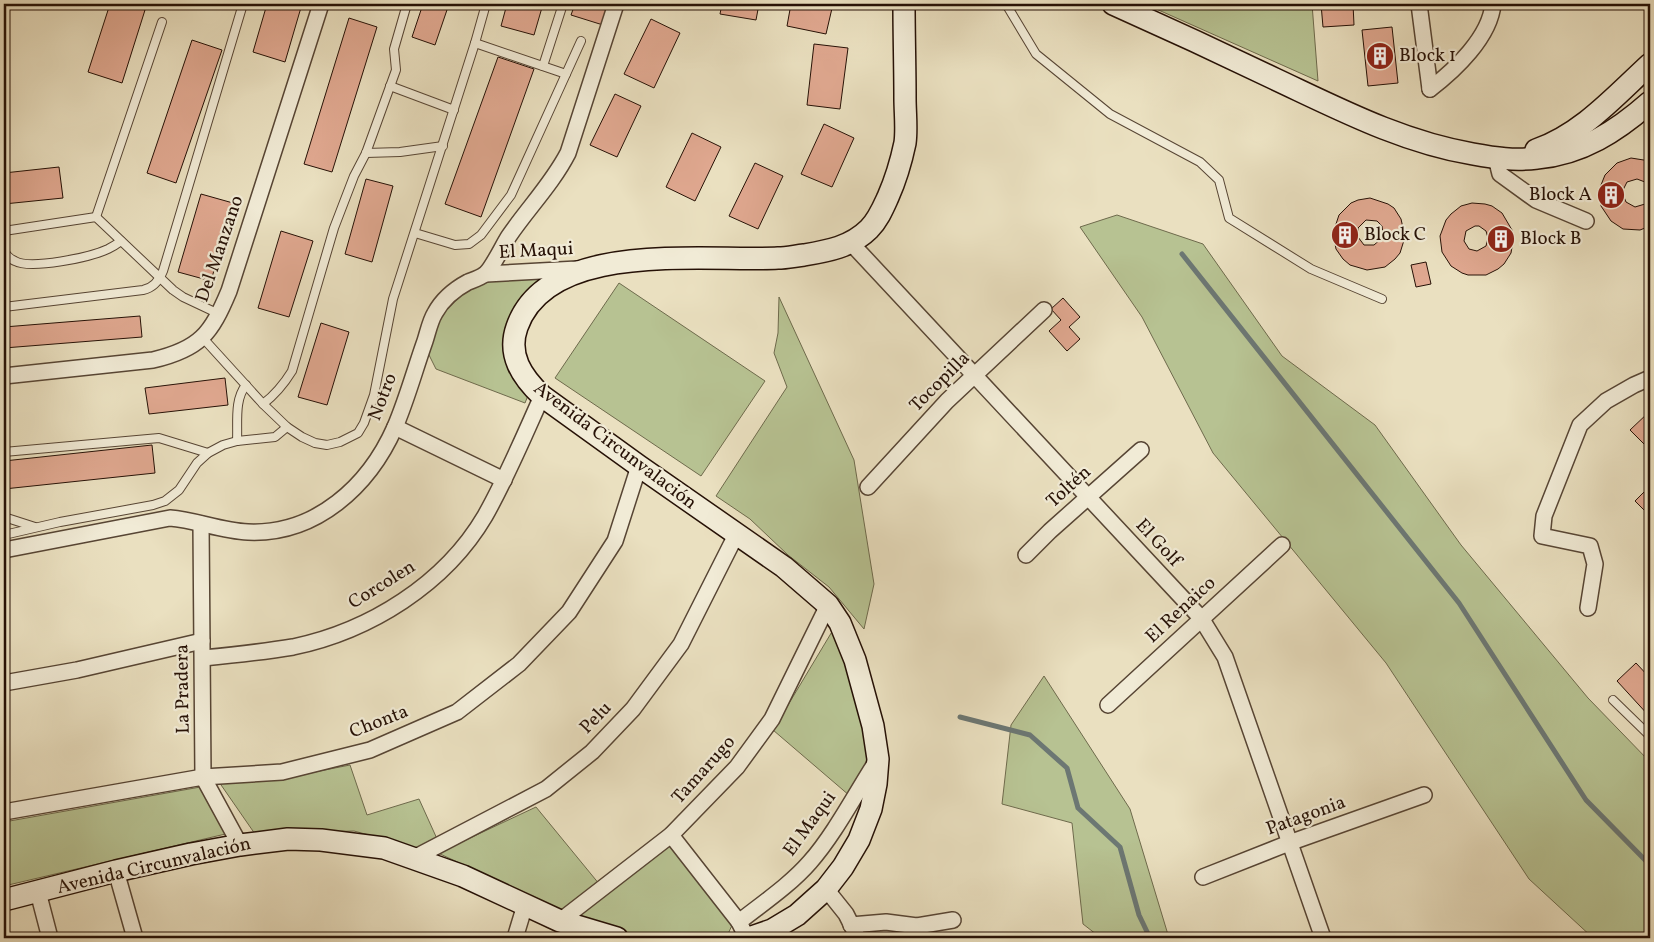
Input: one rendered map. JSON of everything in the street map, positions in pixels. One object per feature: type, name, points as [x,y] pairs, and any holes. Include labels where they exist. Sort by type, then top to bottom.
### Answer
[{"type":"street","name":"Del Manzano","points":[[4,376],[154,360],[172,356],[188,348],[211,328],[229,291],[321,4]]},
{"type":"street","points":[[486,274],[510,235],[560,169],[568,153],[616,4]]},
{"type":"street","name":"Avenida Circunvalación","points":[[745,933],[772,930],[797,915],[826,889],[843,867],[859,840],[871,809],[876,784],[878,758],[873,726],[855,660],[840,623],[828,605],[784,567],[736,535],[542,396],[520,371],[514,353],[514,334],[520,317],[530,302],[544,288],[560,279],[588,268],[650,259],[779,258],[833,250],[851,243],[866,232],[878,218],[898,175],[905,141],[904,4]]},
{"type":"street","points":[[1113,4],[1346,113],[1393,133],[1445,150],[1500,159],[1539,158],[1556,155],[1588,145],[1618,129],[1650,102]]},
{"type":"street","points":[[1419,4],[1430,89],[1446,76],[1477,41],[1487,26],[1493,4]]},
{"type":"street","points":[[1500,159],[1540,149],[1572,132],[1647,70]]},
{"type":"street","points":[[1500,159],[1500,174],[1536,200],[1586,221]]},
{"type":"street","name":"El Golf","points":[[851,243],[1201,618],[1224,657],[1323,938]]},
{"type":"street","name":"El Maqui","points":[[486,274],[588,268]]},
{"type":"street","name":"Notro","points":[[4,550],[170,518],[248,532],[269,532],[290,527],[336,505],[354,489],[371,469],[395,427],[435,312],[448,296],[465,284],[486,274]]},
{"type":"street","name":"Tocopilla","points":[[868,487],[947,401],[1044,310]]},
{"type":"street","points":[[1588,608],[1595,564],[1590,546],[1542,536],[1544,516],[1580,425],[1606,401],[1634,384],[1650,378]]},
{"type":"street","name":"Corcolen","points":[[202,658],[294,646],[329,637],[370,620],[416,592],[453,560],[484,517],[504,480],[542,396]]},
{"type":"street","points":[[395,427],[504,480]]},
{"type":"street","name":"Toltén","points":[[1026,555],[1087,497],[1141,450]]},
{"type":"street","name":"Chonta","points":[[4,812],[203,777],[282,772],[370,750],[457,712],[519,664],[569,612],[615,541],[639,466]]},
{"type":"street","name":"La Pradera","points":[[201,524],[203,777],[240,844]]},
{"type":"street","name":"Pelu","points":[[414,858],[546,789],[592,752],[633,709],[681,644],[736,535]]},
{"type":"street","name":"El Renaico","points":[[1108,705],[1282,545]]},
{"type":"street","name":"Tamarugo","points":[[560,921],[671,835],[737,768],[772,719],[828,605]]},
{"type":"street","points":[[4,683],[77,670],[202,641]]},
{"type":"street","name":"El Maqui","points":[[745,933],[789,883],[811,862],[878,758]]},
{"type":"street","name":"Patagonia","points":[[1203,877],[1290,843],[1424,795]]},
{"type":"street","points":[[671,835],[745,933]]},
{"type":"street","name":"Avenida Circunvalación","points":[[4,900],[116,871],[240,844],[288,838],[321,840],[357,843],[384,848],[463,876],[560,921],[617,938]]},
{"type":"street","points":[[116,871],[136,938]]},
{"type":"street","points":[[826,889],[846,914],[854,932],[886,922],[917,926],[953,920]]},
{"type":"street","points":[[38,892],[50,938]]},
{"type":"street","points":[[515,938],[524,905]]},
{"type":"lane","points":[[4,307],[147,289],[159,279],[243,4]]},
{"type":"lane","points":[[263,404],[275,395],[292,371],[334,228],[366,153],[396,70],[395,39],[407,4]]},
{"type":"lane","points":[[202,337],[263,404],[287,427],[302,437],[315,443],[327,445],[350,438],[361,428],[374,395],[393,299],[443,146],[486,4]]},
{"type":"lane","points":[[542,66],[564,4]]},
{"type":"lane","points":[[1006,4],[1036,54],[1110,114],[1200,162],[1219,180],[1228,218],[1311,269],[1382,299]]},
{"type":"lane","points":[[96,216],[162,22]]},
{"type":"lane","points":[[415,233],[455,245],[469,244],[481,235],[511,195],[581,41]]},
{"type":"lane","points":[[475,44],[566,74]]},
{"type":"lane","points":[[390,86],[454,110]]},
{"type":"lane","points":[[366,153],[400,152],[443,146]]},
{"type":"lane","points":[[96,216],[159,279],[183,297],[219,314]]},
{"type":"lane","points":[[4,231],[96,216]]},
{"type":"lane","points":[[4,250],[6,255],[16,262],[31,264],[67,260],[93,254],[107,250],[121,241]]},
{"type":"lane","points":[[237,441],[238,401],[239,395],[246,385]]},
{"type":"lane","points":[[4,535],[165,501],[179,490],[197,463],[208,453],[223,445],[237,441],[275,436],[287,427]]},
{"type":"lane","points":[[4,452],[159,438],[208,453]]},
{"type":"lane","points":[[4,517],[37,527]]},
{"type":"lane","points":[[1613,700],[1650,736]]},
{"type":"green space","points":[[1145,4],[1312,4],[1318,81]]},
{"type":"green space","points":[[1117,215],[1203,244],[1282,356],[1375,425],[1461,545],[1588,698],[1650,762],[1650,938],[1593,938],[1529,879],[1386,663],[1213,453],[1142,317],[1080,227]]},
{"type":"green space","points":[[543,278],[520,300],[509,323],[529,393],[525,403],[436,369],[428,353],[435,332],[443,313],[467,290],[489,280]]},
{"type":"green space","points":[[619,283],[765,381],[701,476],[555,378]]},
{"type":"green space","points":[[779,297],[854,460],[874,584],[864,629],[829,587],[788,555],[750,519],[716,496],[787,387],[774,353],[778,333]]},
{"type":"green space","points":[[833,630],[861,709],[872,766],[850,796],[773,730]]},
{"type":"green space","points":[[1044,676],[1130,809],[1169,938],[1101,938],[1083,924],[1072,823],[1002,804],[1011,725]]},
{"type":"green space","points":[[350,765],[367,815],[419,799],[438,841],[417,848],[354,831],[255,834],[219,782],[279,779]]},
{"type":"green space","points":[[206,786],[234,832],[4,886],[4,822]]},
{"type":"green space","points":[[536,807],[600,885],[565,912],[438,853]]},
{"type":"green space","points":[[669,843],[733,923],[728,934],[702,938],[633,936],[572,917]]},
{"type":"building","points":[[110,4],[126,4],[145,10],[122,83],[88,72]]},
{"type":"building","points":[[267,4],[302,4],[285,62],[253,52]]},
{"type":"building","points":[[423,4],[449,4],[435,45],[412,37]]},
{"type":"building","points":[[507,4],[543,4],[534,35],[501,26]]},
{"type":"building","points":[[575,4],[610,4],[603,25],[571,15]]},
{"type":"building","points":[[668,4],[690,4],[689,7]]},
{"type":"building","points":[[722,4],[759,4],[756,20],[720,14]]},
{"type":"building","points":[[791,4],[833,4],[826,34],[787,26]]},
{"type":"building","points":[[1321,4],[1353,4],[1354,25],[1323,27]]},
{"type":"building","points":[[349,18],[377,27],[332,172],[304,164]]},
{"type":"building","points":[[651,19],[680,33],[654,88],[624,74]]},
{"type":"building","name":"Block 1","points":[[1392,27],[1398,83],[1368,86],[1362,30]]},
{"type":"building","points":[[192,40],[222,50],[176,183],[147,173]]},
{"type":"building","points":[[814,44],[848,48],[840,109],[807,105]]},
{"type":"building","points":[[498,57],[534,69],[481,217],[445,204]]},
{"type":"building","points":[[615,94],[641,106],[617,157],[590,145]]},
{"type":"building","points":[[824,124],[854,138],[832,187],[801,174]]},
{"type":"building","points":[[692,133],[721,147],[695,201],[666,187]]},
{"type":"building","name":"Block A","points":[[1631,158],[1650,161],[1650,192],[1645,182],[1637,179],[1627,182],[1622,192],[1626,202],[1635,207],[1645,204],[1650,194],[1650,226],[1640,230],[1623,229],[1611,221],[1601,206],[1599,190],[1605,175],[1617,163]]},
{"type":"building","points":[[755,163],[783,176],[758,229],[729,216]]},
{"type":"building","points":[[59,167],[63,198],[4,204],[4,173]]},
{"type":"building","points":[[366,179],[393,186],[372,262],[345,254]]},
{"type":"building","points":[[201,194],[233,203],[211,281],[178,272]]},
{"type":"building","name":"Block C","points":[[1370,198],[1388,204],[1394,208],[1401,219],[1405,237],[1400,253],[1385,267],[1367,270],[1350,265],[1336,249],[1333,233],[1339,215],[1351,203]],"holes":[[[1366,220],[1377,221],[1382,226],[1382,238],[1374,245],[1364,245],[1358,237],[1358,228]]]},
{"type":"building","name":"Block B","points":[[1472,203],[1492,206],[1502,213],[1512,230],[1511,253],[1504,264],[1486,275],[1462,273],[1451,266],[1442,252],[1440,236],[1446,220],[1461,206]],"holes":[[[1479,226],[1486,231],[1488,238],[1486,246],[1477,251],[1469,249],[1464,241],[1466,231]]]},
{"type":"building","points":[[281,231],[313,241],[289,317],[258,308]]},
{"type":"building","points":[[1426,262],[1431,284],[1416,287],[1411,265]]},
{"type":"building","points":[[1063,298],[1080,317],[1069,327],[1080,339],[1067,351],[1049,331],[1061,320],[1051,309]]},
{"type":"building","points":[[140,316],[142,337],[4,348],[4,327]]},
{"type":"building","points":[[321,323],[349,332],[327,405],[298,397]]},
{"type":"building","points":[[225,378],[228,405],[149,414],[145,388]]},
{"type":"building","points":[[1649,412],[1650,414],[1650,450],[1630,430]]},
{"type":"building","points":[[152,445],[155,473],[4,489],[4,461]]},
{"type":"building","points":[[1650,486],[1650,516],[1635,501]]},
{"type":"building","points":[[1636,663],[1650,678],[1650,717],[1617,681]]},
{"type":"waterway","points":[[1182,254],[1459,603],[1586,800],[1650,865]]},
{"type":"waterway","points":[[960,717],[1030,735],[1067,768],[1078,808],[1120,847],[1139,915],[1150,938]]},
{"type":"place","name":"Block 1","points":[[1380,56]]},
{"type":"place","name":"Block A","points":[[1611,195]]},
{"type":"place","name":"Block C","points":[[1345,235]]},
{"type":"place","name":"Block B","points":[[1501,239]]}]
